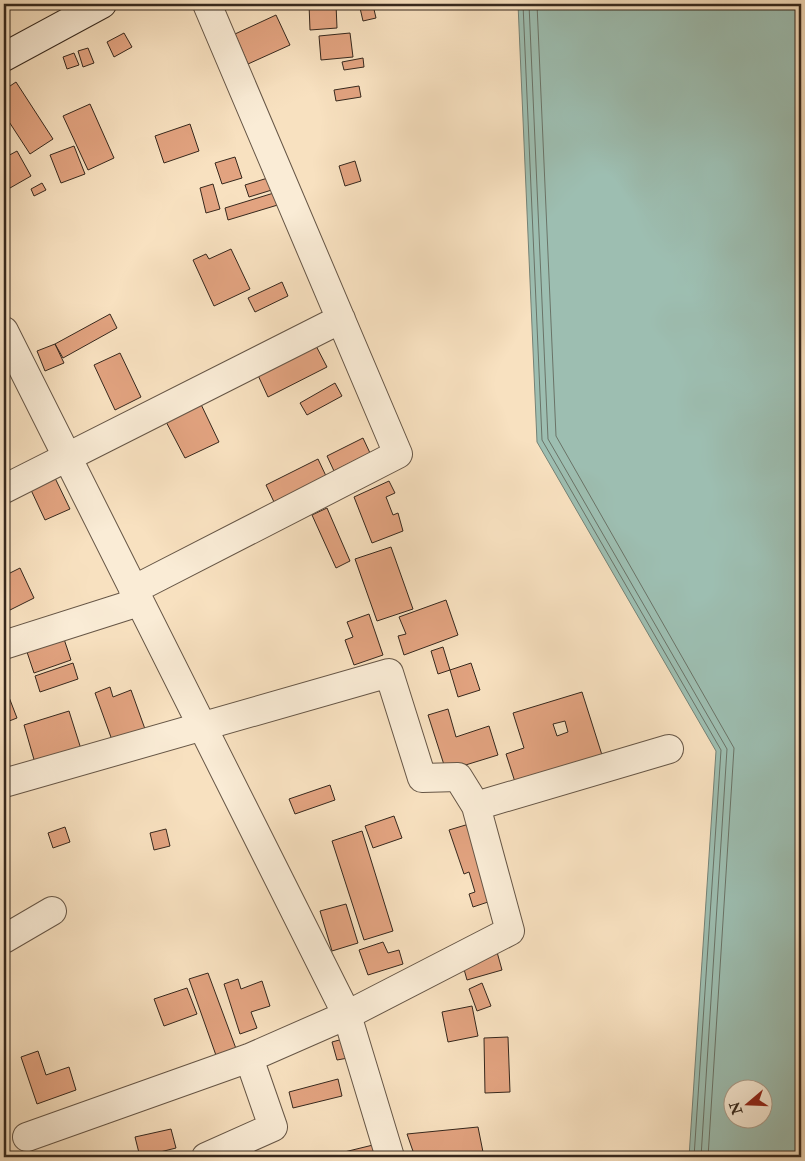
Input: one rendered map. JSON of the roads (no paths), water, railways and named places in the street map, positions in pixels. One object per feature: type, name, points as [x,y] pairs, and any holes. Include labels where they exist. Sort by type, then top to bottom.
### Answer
[{"type":"street","points":[[4,57],[102,4]]},
{"type":"street","points":[[4,645],[136,596],[398,454],[207,4]]},
{"type":"street","points":[[4,488],[341,319]]},
{"type":"street","points":[[4,331],[347,1016],[390,1157]]},
{"type":"street","points":[[4,782],[388,673],[422,778],[458,777],[476,806],[510,931],[347,1016],[250,1058],[27,1138]]},
{"type":"street","points":[[476,806],[669,749]]},
{"type":"street","points":[[4,939],[52,911]]},
{"type":"street","points":[[206,1157],[273,1127],[250,1058]]},
{"type":"water","points":[[518,4],[801,4],[801,1157],[689,1157],[716,751],[537,442]]}]
